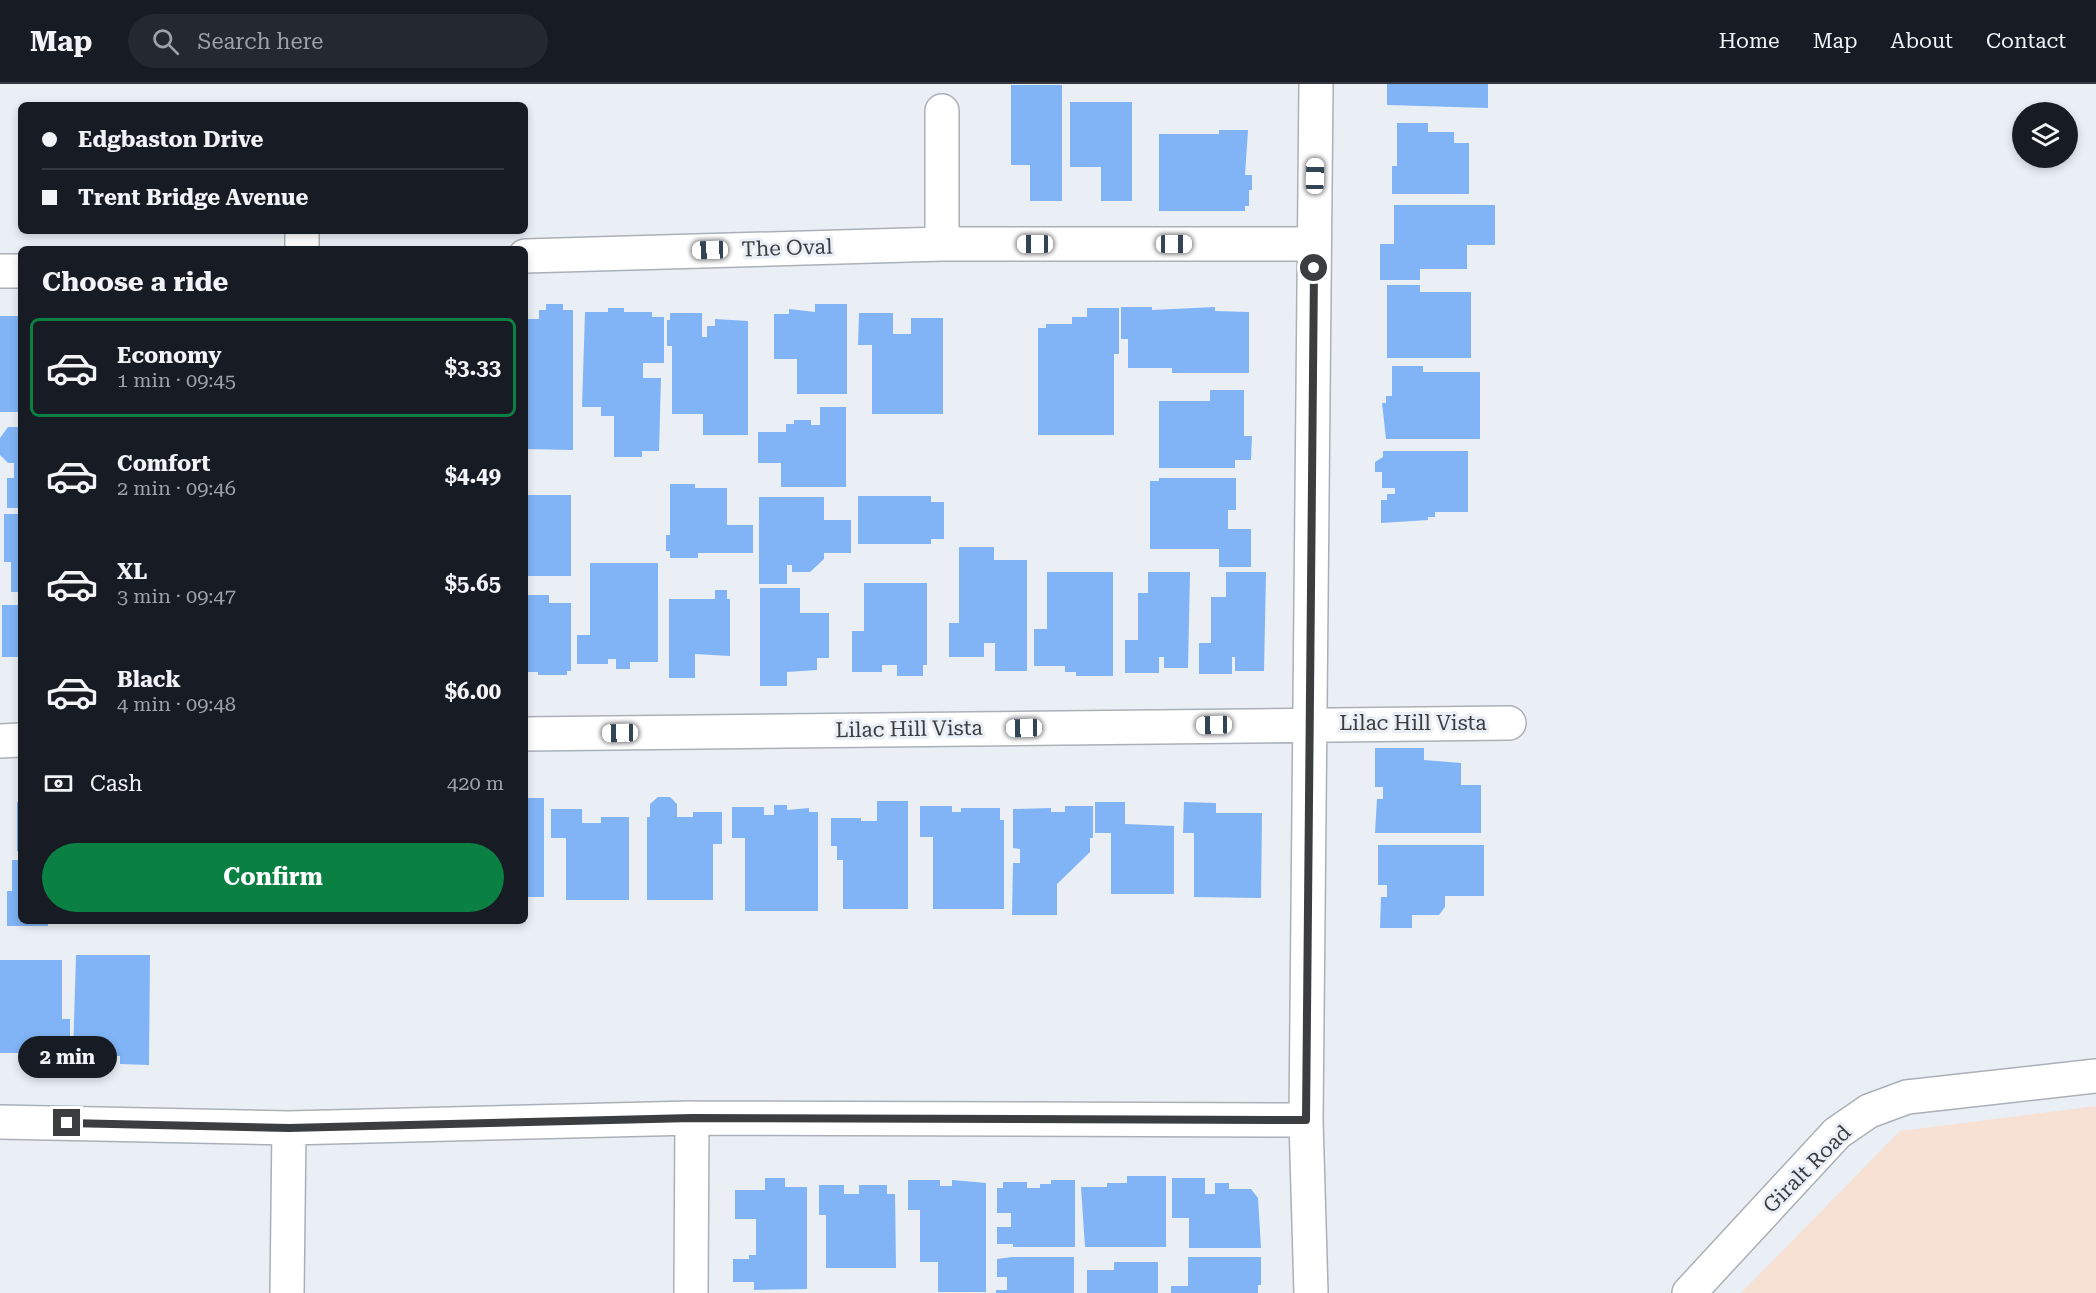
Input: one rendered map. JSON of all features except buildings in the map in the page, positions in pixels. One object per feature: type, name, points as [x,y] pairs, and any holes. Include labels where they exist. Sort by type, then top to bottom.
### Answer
[{"type":"street","points":[[1311,1293],[1306,1120],[1316,84]]},
{"type":"street","points":[[942,111],[942,244]]},
{"type":"street","name":"The Oval","points":[[528,256],[942,244],[1314,244]]},
{"type":"street","points":[[0,271],[18,271]]},
{"type":"street","name":"Lilac Hill Vista","points":[[528,734],[1509,723]]},
{"type":"street","points":[[0,741],[18,740]]},
{"type":"street","name":"Giralt Road","points":[[1689,1293],[1837,1133],[1869,1111],[1907,1096],[2096,1076]]},
{"type":"street","points":[[0,1122],[289,1128],[692,1118],[1306,1120]]},
{"type":"street","points":[[691,1293],[692,1118]]},
{"type":"street","points":[[287,1293],[289,1128]]},
{"type":"shaded area","points":[[2096,1106],[2096,1293],[1741,1293],[1900,1131]]},
{"type":"route","points":[[67,1123],[289,1128],[692,1118],[1306,1120],[1314,268]]}]
